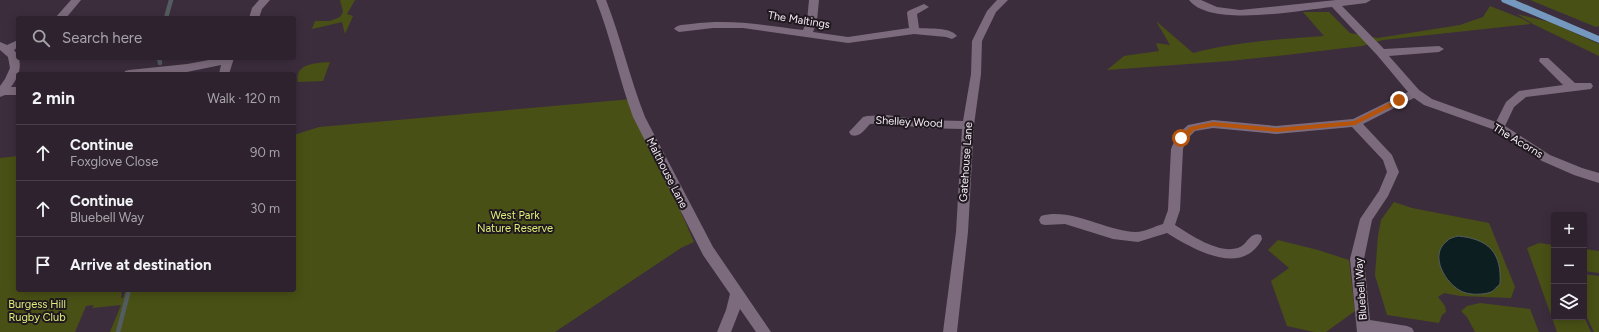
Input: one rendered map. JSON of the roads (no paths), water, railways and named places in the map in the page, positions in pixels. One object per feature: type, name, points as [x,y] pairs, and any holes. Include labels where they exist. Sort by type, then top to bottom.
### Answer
[{"type":"main road","points":[[1506,0],[1599,40]]},
{"type":"street","points":[[62,16],[76,0]]},
{"type":"street","points":[[255,16],[257,8],[265,0]]},
{"type":"street","name":"Malthouse Lane","points":[[601,0],[612,24],[632,99],[639,117],[708,252],[764,332]]},
{"type":"street","points":[[807,34],[812,21],[814,0]]},
{"type":"street","name":"Gatehouse Lane","points":[[950,332],[962,232],[968,125],[976,74],[977,41],[992,11],[1003,0]]},
{"type":"street","points":[[1194,0],[1205,8],[1221,12],[1240,13],[1293,3],[1335,4],[1366,0]]},
{"type":"street","points":[[1168,227],[1174,210],[1177,149],[1181,138],[1192,128],[1213,124],[1276,130],[1355,123],[1415,93],[1381,53],[1335,4]]},
{"type":"street","points":[[914,31],[912,13],[924,7]]},
{"type":"street","name":"The Maltings","points":[[679,29],[730,24],[848,40],[914,31],[948,34],[952,36]]},
{"type":"street","points":[[4,47],[16,44]]},
{"type":"street","points":[[1,92],[9,82],[15,66],[14,56],[4,47]]},
{"type":"street","points":[[1381,53],[1439,49]]},
{"type":"street","points":[[148,72],[187,68],[223,60]]},
{"type":"street","points":[[225,72],[228,60]]},
{"type":"street","points":[[1544,61],[1572,87]]},
{"type":"street","points":[[1499,127],[1510,105],[1522,94],[1587,86]]},
{"type":"street","points":[[1,92],[16,91]]},
{"type":"street","name":"The Acorns","points":[[1415,93],[1428,102],[1499,127],[1546,158],[1578,172],[1599,178]]},
{"type":"street","name":"Shelley Wood","points":[[855,132],[867,120],[887,119],[922,124],[968,125]]},
{"type":"street","name":"Bluebell Way","points":[[1355,123],[1388,158],[1393,172],[1384,193],[1366,219],[1357,259],[1364,329]]},
{"type":"street","points":[[1045,220],[1065,219],[1114,234],[1138,237],[1168,227]]},
{"type":"street","points":[[1168,227],[1191,242],[1229,255],[1245,251],[1256,239]]},
{"type":"street","points":[[724,332],[733,310],[737,292]]},
{"type":"street","points":[[1364,329],[1407,332]]},
{"type":"waterway","points":[[167,16],[171,0]]},
{"type":"waterway","points":[[118,332],[128,292]]},
{"type":"park label","name":"West Park Nature Reserve","points":[[515,221]]},
{"type":"park label","name":"Burgess Hill Rugby Club","points":[[37,310]]}]
